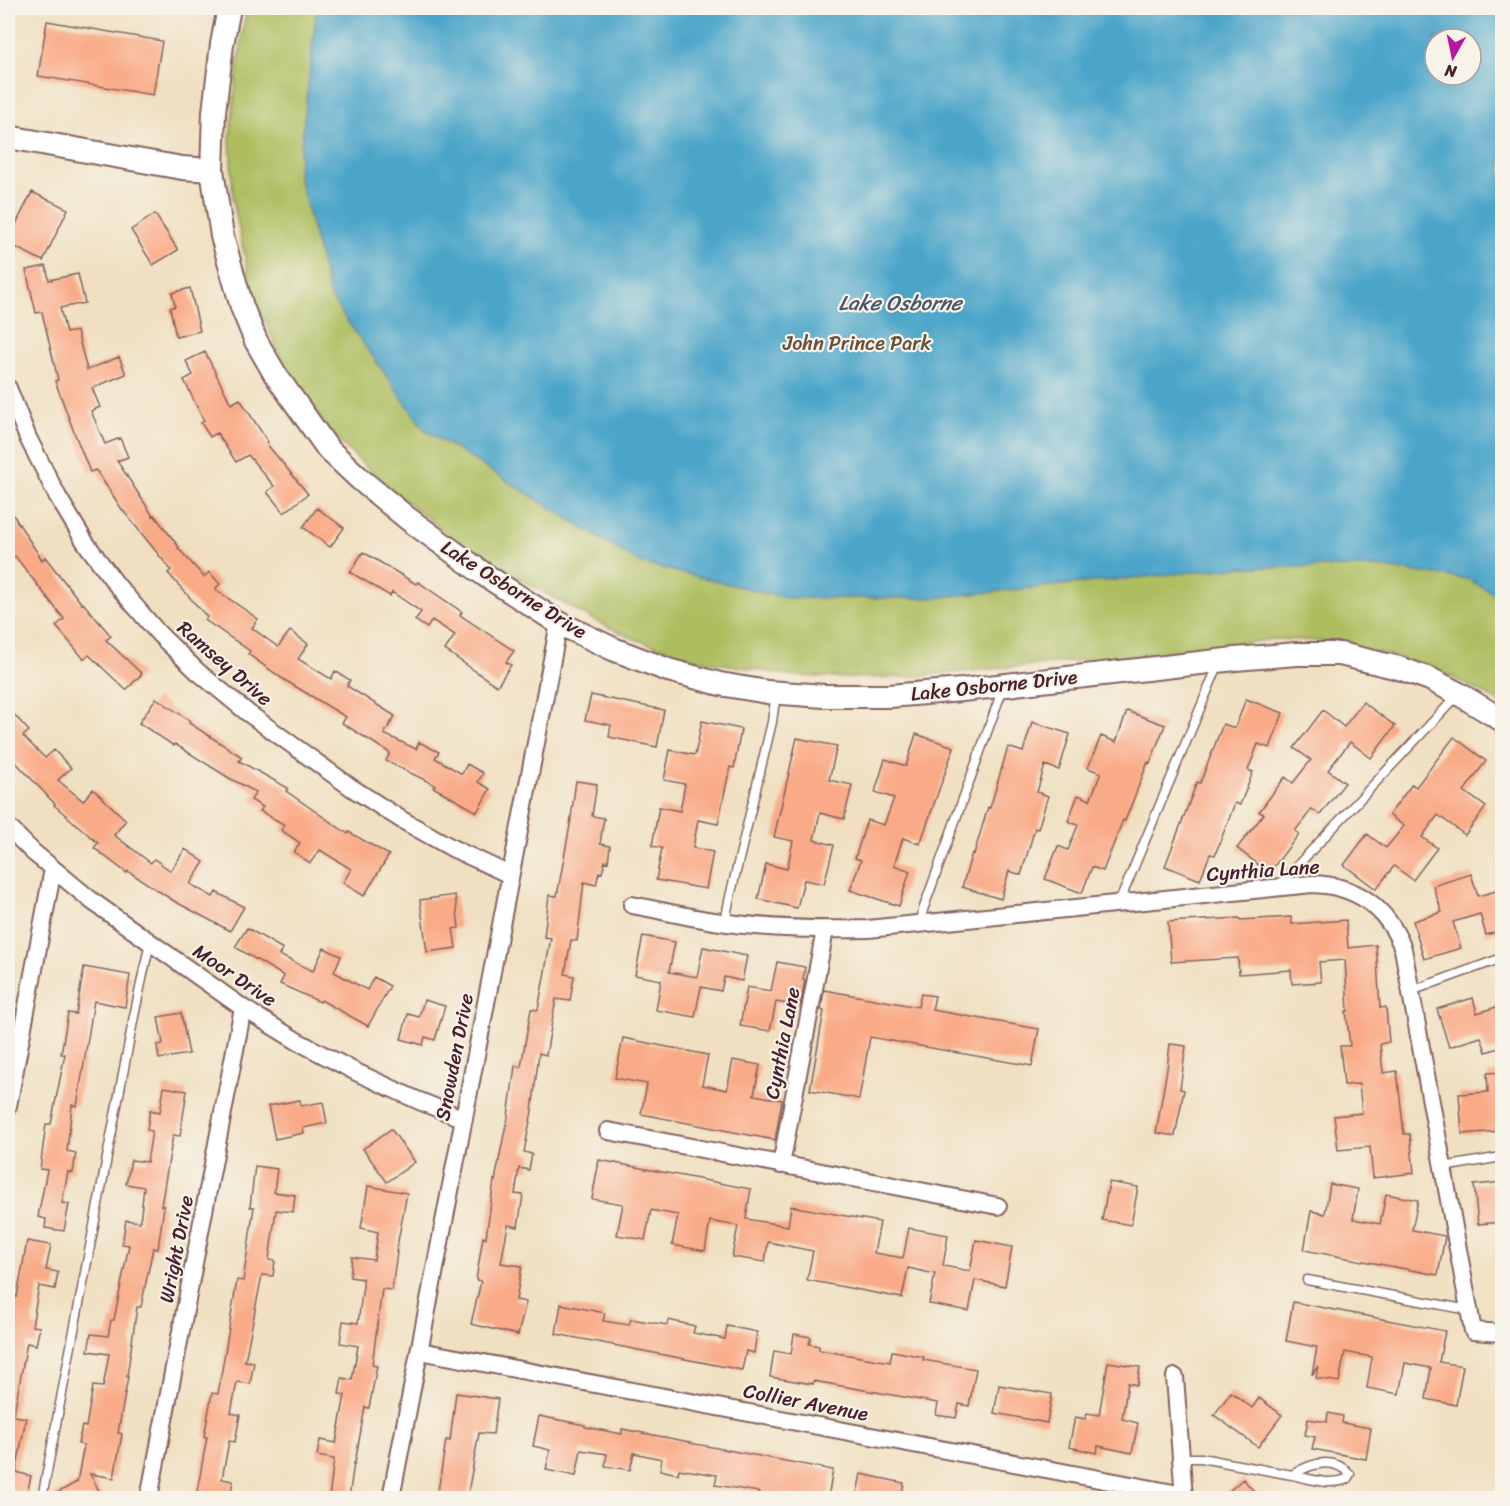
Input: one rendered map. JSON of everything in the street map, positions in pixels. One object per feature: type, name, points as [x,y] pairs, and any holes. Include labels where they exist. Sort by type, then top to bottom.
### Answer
[{"type":"street","name":"Lake Osborne Drive","points":[[229,8],[214,112],[212,170],[222,236],[242,307],[256,341],[275,374],[328,449],[361,480],[407,518],[485,575],[559,623],[613,649],[668,669],[720,684],[825,696],[889,696],[1220,661],[1297,654],[1340,654],[1399,668],[1430,679],[1503,720]]},
{"type":"street","points":[[8,137],[182,168],[212,170]]},
{"type":"street","name":"Ramsey Drive","points":[[8,388],[28,438],[58,497],[85,542],[116,584],[159,634],[217,688],[248,713],[352,788],[402,820],[454,849],[510,875]]},
{"type":"street","name":"Snowden Drive","points":[[392,1498],[559,623]]},
{"type":"street","name":"Moor Drive","points":[[8,826],[53,869],[92,901],[243,1008],[297,1041],[356,1072],[464,1119]]},
{"type":"street","points":[[8,1106],[53,869]]},
{"type":"street","name":"Cynthia Lane","points":[[632,905],[725,922],[825,930],[921,924],[1312,884],[1324,884],[1347,890],[1368,901],[1386,917],[1399,937],[1406,960],[1473,1331],[1503,1333]]},
{"type":"street","name":"Cynthia Lane","points":[[781,1164],[825,930]]},
{"type":"street","name":"Wright Drive","points":[[150,1498],[243,1008]]},
{"type":"street","points":[[608,1131],[998,1206]]},
{"type":"street","name":"Collier Avenue","points":[[420,1351],[1184,1497]]},
{"type":"street","points":[[1175,1377],[1184,1497]]},
{"type":"lane","points":[[1119,904],[1220,661]]},
{"type":"lane","points":[[921,924],[923,910],[1004,685]]},
{"type":"lane","points":[[725,922],[772,722],[776,692]]},
{"type":"lane","points":[[1277,888],[1459,694]]},
{"type":"lane","points":[[42,1498],[150,942]]},
{"type":"lane","points":[[1411,992],[1503,958]]},
{"type":"lane","points":[[1443,1167],[1503,1157]]},
{"type":"lane","points":[[1307,1280],[1469,1310]]},
{"type":"lane","points":[[1181,1458],[1200,1458],[1322,1481],[1338,1482],[1347,1479],[1350,1474],[1344,1467],[1333,1462],[1303,1468],[1292,1475]]},
{"type":"green space","name":"Lake Osborne","points":[[248,8],[1502,8],[1502,705],[1430,666],[1319,641],[1274,639],[1207,648],[908,677],[850,678],[794,676],[694,659],[632,638],[598,622],[536,588],[452,537],[388,487],[330,433],[279,353],[258,306],[246,263],[233,200],[230,138],[236,80]]},
{"type":"water","name":"Lake Osborne","points":[[317,8],[1502,8],[1502,598],[1468,579],[1377,567],[1243,567],[931,598],[787,598],[640,563],[425,430],[330,297],[298,173]]},
{"type":"building","points":[[47,21],[162,41],[153,95],[38,76]]},
{"type":"building","points":[[32,192],[68,209],[43,261],[9,244],[15,231],[13,230]]},
{"type":"building","points":[[155,214],[178,250],[153,265],[131,230]]},
{"type":"building","points":[[46,266],[49,280],[78,274],[85,303],[60,308],[66,333],[77,331],[87,370],[119,357],[126,374],[92,388],[100,407],[91,411],[105,444],[120,438],[128,457],[117,461],[153,516],[178,548],[204,577],[209,572],[220,584],[215,589],[258,619],[252,628],[278,647],[290,631],[308,644],[298,659],[331,679],[335,671],[350,680],[347,686],[395,716],[384,734],[416,749],[419,742],[439,752],[435,758],[462,774],[467,764],[483,773],[478,782],[490,789],[477,812],[433,787],[435,785],[386,761],[390,753],[342,723],[346,717],[283,679],[248,654],[250,651],[205,620],[207,617],[168,573],[171,570],[121,508],[96,470],[90,472],[55,381],[58,380],[42,312],[36,313],[26,270]]},
{"type":"building","points":[[190,288],[200,331],[176,337],[170,308],[175,306],[172,293]]},
{"type":"building","points":[[205,352],[231,404],[240,399],[268,442],[266,443],[308,494],[284,513],[267,492],[274,486],[248,455],[236,462],[217,433],[210,437],[201,423],[204,421],[184,380],[193,375],[186,361]]},
{"type":"building","points":[[8,507],[42,560],[45,557],[111,636],[106,640],[142,674],[126,690],[89,655],[84,659],[56,626],[64,619],[15,556],[8,561]]},
{"type":"building","points":[[317,508],[344,528],[330,547],[303,527]]},
{"type":"building","points":[[363,552],[416,584],[418,582],[462,612],[460,615],[514,651],[506,662],[511,665],[497,686],[445,650],[455,635],[432,620],[427,628],[415,620],[421,612],[392,592],[390,596],[350,572]]},
{"type":"building","points":[[591,695],[664,710],[657,747],[609,737],[611,725],[585,720]]},
{"type":"building","points":[[156,698],[190,721],[189,723],[242,757],[239,761],[288,788],[286,791],[348,834],[349,832],[389,855],[364,896],[343,883],[351,869],[320,850],[310,863],[294,852],[300,843],[281,830],[285,825],[260,811],[263,807],[251,800],[256,792],[175,744],[174,746],[139,723]]},
{"type":"building","points":[[1246,699],[1283,713],[1270,748],[1258,744],[1248,770],[1253,772],[1240,805],[1235,803],[1215,855],[1210,854],[1200,880],[1165,866],[1197,782],[1200,783],[1223,724],[1235,728]]},
{"type":"building","points":[[1363,702],[1395,726],[1371,758],[1350,742],[1328,770],[1345,783],[1320,815],[1312,809],[1295,831],[1299,834],[1269,873],[1237,848],[1264,814],[1259,812],[1285,777],[1293,783],[1311,760],[1294,748],[1323,710],[1344,727]]},
{"type":"building","points":[[8,708],[29,731],[23,736],[45,758],[54,750],[71,768],[58,780],[83,801],[93,789],[126,820],[114,835],[151,863],[154,859],[171,871],[185,849],[204,862],[190,884],[213,897],[216,892],[244,907],[230,931],[174,901],[128,871],[127,873],[94,848],[98,843],[54,805],[8,754]]},
{"type":"building","points":[[1127,711],[1165,725],[1103,871],[1092,867],[1082,893],[1045,879],[1058,846],[1068,850],[1078,825],[1068,821],[1078,795],[1090,800],[1101,773],[1088,768],[1101,736],[1116,742]]},
{"type":"building","points":[[702,721],[741,729],[734,768],[730,767],[718,824],[698,820],[693,848],[713,852],[706,889],[656,880],[662,848],[652,846],[659,807],[680,811],[685,784],[664,780],[670,750],[695,755]]},
{"type":"building","points":[[1032,722],[1070,734],[1059,770],[1045,765],[1037,792],[1048,796],[1038,829],[1035,828],[1021,875],[1009,871],[1001,899],[962,887],[988,807],[990,808],[1008,747],[1023,752]]},
{"type":"building","points":[[916,734],[954,747],[920,844],[903,838],[894,865],[910,871],[899,906],[850,890],[861,860],[855,858],[867,820],[884,825],[894,798],[875,792],[885,759],[906,766]]},
{"type":"building","points":[[1454,737],[1486,761],[1464,791],[1486,807],[1465,835],[1438,815],[1422,837],[1437,848],[1413,880],[1394,866],[1376,889],[1344,865],[1367,834],[1386,848],[1404,826],[1389,815],[1412,784],[1416,787]]},
{"type":"building","points":[[797,738],[837,746],[829,780],[852,785],[844,819],[820,813],[814,840],[834,845],[824,884],[804,880],[797,908],[758,899],[766,864],[787,869],[793,841],[774,837]]},
{"type":"building","points":[[576,781],[597,784],[592,816],[604,818],[600,844],[610,846],[608,862],[605,861],[602,873],[599,872],[596,885],[584,882],[577,941],[571,940],[565,974],[574,976],[570,1001],[556,999],[546,1055],[539,1053],[524,1152],[532,1154],[529,1170],[519,1168],[515,1194],[523,1195],[518,1227],[508,1225],[501,1263],[522,1266],[516,1300],[526,1302],[518,1335],[471,1324],[481,1281],[476,1280],[483,1237],[486,1238],[515,1066],[521,1067],[531,1009],[538,1010],[551,938],[544,937],[549,895],[557,896]]},
{"type":"building","points":[[1471,874],[1478,896],[1503,889],[1503,930],[1486,935],[1480,914],[1453,922],[1461,948],[1424,959],[1413,921],[1442,912],[1433,886]]},
{"type":"building","points":[[455,895],[459,928],[453,929],[456,948],[427,952],[420,900]]},
{"type":"building","points":[[1291,917],[1292,924],[1346,920],[1348,948],[1376,945],[1380,1008],[1386,1007],[1389,1042],[1380,1044],[1383,1073],[1397,1071],[1404,1134],[1410,1134],[1414,1173],[1373,1178],[1370,1147],[1338,1150],[1334,1116],[1362,1113],[1359,1084],[1344,1085],[1340,1046],[1350,1046],[1346,1011],[1348,1011],[1345,960],[1319,962],[1321,982],[1292,984],[1291,970],[1239,974],[1238,958],[1171,962],[1168,922]]},
{"type":"building","points":[[247,928],[283,949],[279,955],[313,971],[324,948],[341,956],[334,972],[367,990],[374,977],[390,986],[368,1026],[321,1000],[320,1002],[280,984],[284,976],[235,947]]},
{"type":"building","points":[[643,936],[675,942],[669,972],[697,977],[703,947],[747,956],[742,981],[724,977],[721,991],[701,987],[695,1017],[656,1010],[661,980],[635,975]]},
{"type":"building","points":[[777,962],[805,967],[800,1006],[776,1002],[770,1031],[740,1026],[747,987],[771,991]]},
{"type":"building","points":[[84,967],[130,975],[125,1007],[94,1001],[77,1106],[72,1105],[67,1151],[76,1153],[73,1173],[68,1172],[62,1203],[69,1204],[64,1231],[45,1228],[46,1219],[38,1217],[47,1170],[40,1169],[46,1124],[51,1124],[65,1054],[61,1054],[68,1013],[76,1014]]},
{"type":"building","points":[[824,990],[918,1007],[921,994],[935,996],[932,1010],[1039,1029],[1032,1066],[870,1037],[859,1099],[810,1090],[824,1011],[821,1010]]},
{"type":"building","points":[[1473,998],[1477,1013],[1503,1005],[1503,1047],[1486,1052],[1481,1037],[1449,1047],[1437,1009]]},
{"type":"building","points":[[424,1000],[445,1006],[435,1040],[425,1037],[423,1045],[401,1039],[408,1014],[419,1017]]},
{"type":"building","points":[[181,1013],[189,1054],[159,1059],[157,1045],[163,1044],[158,1017]]},
{"type":"building","points":[[623,1038],[708,1055],[702,1085],[727,1090],[733,1060],[760,1065],[754,1095],[782,1100],[775,1140],[641,1114],[647,1084],[615,1078]]},
{"type":"building","points":[[1170,1044],[1186,1046],[1180,1089],[1184,1090],[1175,1136],[1156,1133]]},
{"type":"building","points":[[1503,1072],[1503,1111],[1499,1112],[1500,1131],[1462,1134],[1459,1094],[1488,1092],[1487,1073]]},
{"type":"building","points":[[164,1087],[187,1091],[180,1136],[173,1135],[161,1206],[164,1206],[158,1249],[153,1248],[141,1307],[137,1307],[118,1433],[122,1434],[114,1478],[90,1474],[103,1498],[48,1498],[77,1482],[84,1445],[78,1444],[82,1426],[86,1427],[93,1386],[103,1387],[109,1354],[88,1351],[91,1334],[108,1336],[111,1320],[114,1320],[129,1245],[122,1244],[126,1220],[140,1222],[144,1187],[126,1184],[131,1160],[147,1162],[152,1131],[147,1130],[150,1110],[160,1112]]},
{"type":"building","points":[[300,1100],[301,1106],[323,1102],[327,1123],[303,1128],[304,1133],[275,1139],[268,1106]]},
{"type":"building","points":[[391,1129],[415,1162],[387,1182],[363,1149]]},
{"type":"building","points":[[599,1160],[751,1189],[746,1219],[788,1226],[791,1206],[880,1222],[874,1253],[903,1258],[909,1228],[948,1235],[943,1266],[970,1271],[976,1240],[1012,1247],[1005,1286],[975,1280],[969,1311],[929,1304],[935,1274],[908,1268],[902,1298],[807,1280],[813,1251],[768,1242],[765,1262],[732,1257],[738,1226],[710,1221],[705,1251],[672,1245],[678,1215],[651,1210],[645,1240],[617,1235],[623,1204],[592,1199]]},
{"type":"building","points":[[255,1166],[277,1169],[274,1192],[295,1195],[293,1212],[276,1210],[269,1260],[275,1261],[273,1276],[262,1275],[245,1361],[254,1362],[250,1384],[237,1382],[231,1413],[240,1415],[235,1442],[229,1441],[222,1479],[233,1481],[230,1498],[197,1492],[212,1393],[218,1394],[237,1280],[243,1281],[254,1207],[250,1207]]},
{"type":"building","points":[[1109,1182],[1138,1187],[1131,1225],[1102,1220]]},
{"type":"building","points":[[1503,1182],[1503,1222],[1478,1224],[1474,1185]]},
{"type":"building","points":[[1330,1184],[1358,1189],[1353,1219],[1380,1224],[1386,1194],[1418,1200],[1412,1230],[1445,1236],[1438,1275],[1304,1250],[1311,1211],[1325,1214]]},
{"type":"building","points":[[368,1186],[407,1193],[396,1252],[392,1290],[382,1289],[372,1365],[377,1366],[369,1408],[365,1407],[349,1498],[329,1498],[334,1459],[317,1456],[320,1440],[336,1443],[345,1395],[339,1394],[342,1378],[352,1380],[358,1346],[340,1343],[343,1321],[358,1323],[363,1279],[350,1277],[352,1257],[374,1260],[378,1232],[361,1228]]},
{"type":"building","points":[[27,1241],[51,1245],[46,1270],[58,1272],[55,1289],[39,1286],[32,1326],[40,1327],[36,1345],[27,1343],[14,1413],[8,1413],[8,1326],[13,1296],[17,1297]]},
{"type":"building","points":[[1293,1302],[1445,1331],[1439,1362],[1463,1366],[1456,1405],[1426,1399],[1431,1368],[1405,1363],[1399,1394],[1367,1388],[1372,1357],[1345,1352],[1339,1382],[1316,1378],[1318,1366],[1312,1375],[1317,1347],[1286,1341]]},
{"type":"building","points":[[561,1304],[605,1313],[603,1321],[629,1325],[631,1319],[667,1325],[668,1320],[695,1326],[693,1333],[725,1339],[727,1326],[757,1332],[754,1353],[746,1351],[742,1370],[556,1334]]},
{"type":"building","points":[[794,1334],[811,1337],[809,1344],[819,1346],[819,1350],[890,1362],[892,1351],[924,1357],[923,1360],[976,1369],[969,1406],[959,1404],[956,1418],[936,1415],[938,1403],[813,1381],[813,1384],[770,1377],[774,1351],[791,1354]]},
{"type":"building","points":[[1108,1362],[1140,1367],[1137,1385],[1128,1383],[1122,1419],[1138,1423],[1132,1453],[1098,1446],[1097,1453],[1069,1447],[1075,1417],[1085,1419],[1087,1413],[1099,1415]]},
{"type":"building","points":[[999,1385],[1052,1394],[1047,1423],[994,1413]]},
{"type":"building","points":[[1231,1392],[1252,1408],[1259,1398],[1282,1415],[1258,1447],[1214,1415]]},
{"type":"building","points":[[456,1393],[498,1399],[493,1434],[479,1433],[467,1498],[437,1498],[446,1440],[450,1441]]},
{"type":"building","points":[[1328,1413],[1343,1416],[1342,1423],[1371,1428],[1366,1459],[1312,1449],[1315,1437],[1305,1435],[1308,1419],[1327,1422]]},
{"type":"building","points":[[8,1415],[26,1418],[16,1472],[31,1476],[26,1498],[8,1498]]},
{"type":"building","points":[[539,1416],[622,1434],[622,1429],[833,1470],[828,1498],[801,1498],[773,1493],[772,1498],[757,1498],[759,1492],[715,1485],[717,1475],[679,1469],[678,1474],[660,1470],[662,1459],[634,1453],[630,1470],[605,1466],[607,1454],[581,1450],[576,1476],[546,1470],[550,1450],[533,1446]]},
{"type":"building","points":[[861,1474],[904,1483],[901,1498],[856,1498]]},
{"type":"building","points":[[1243,1479],[1260,1498],[1221,1498]]},
{"type":"park label","name":"John Prince Park","points":[[857,343]]}]
